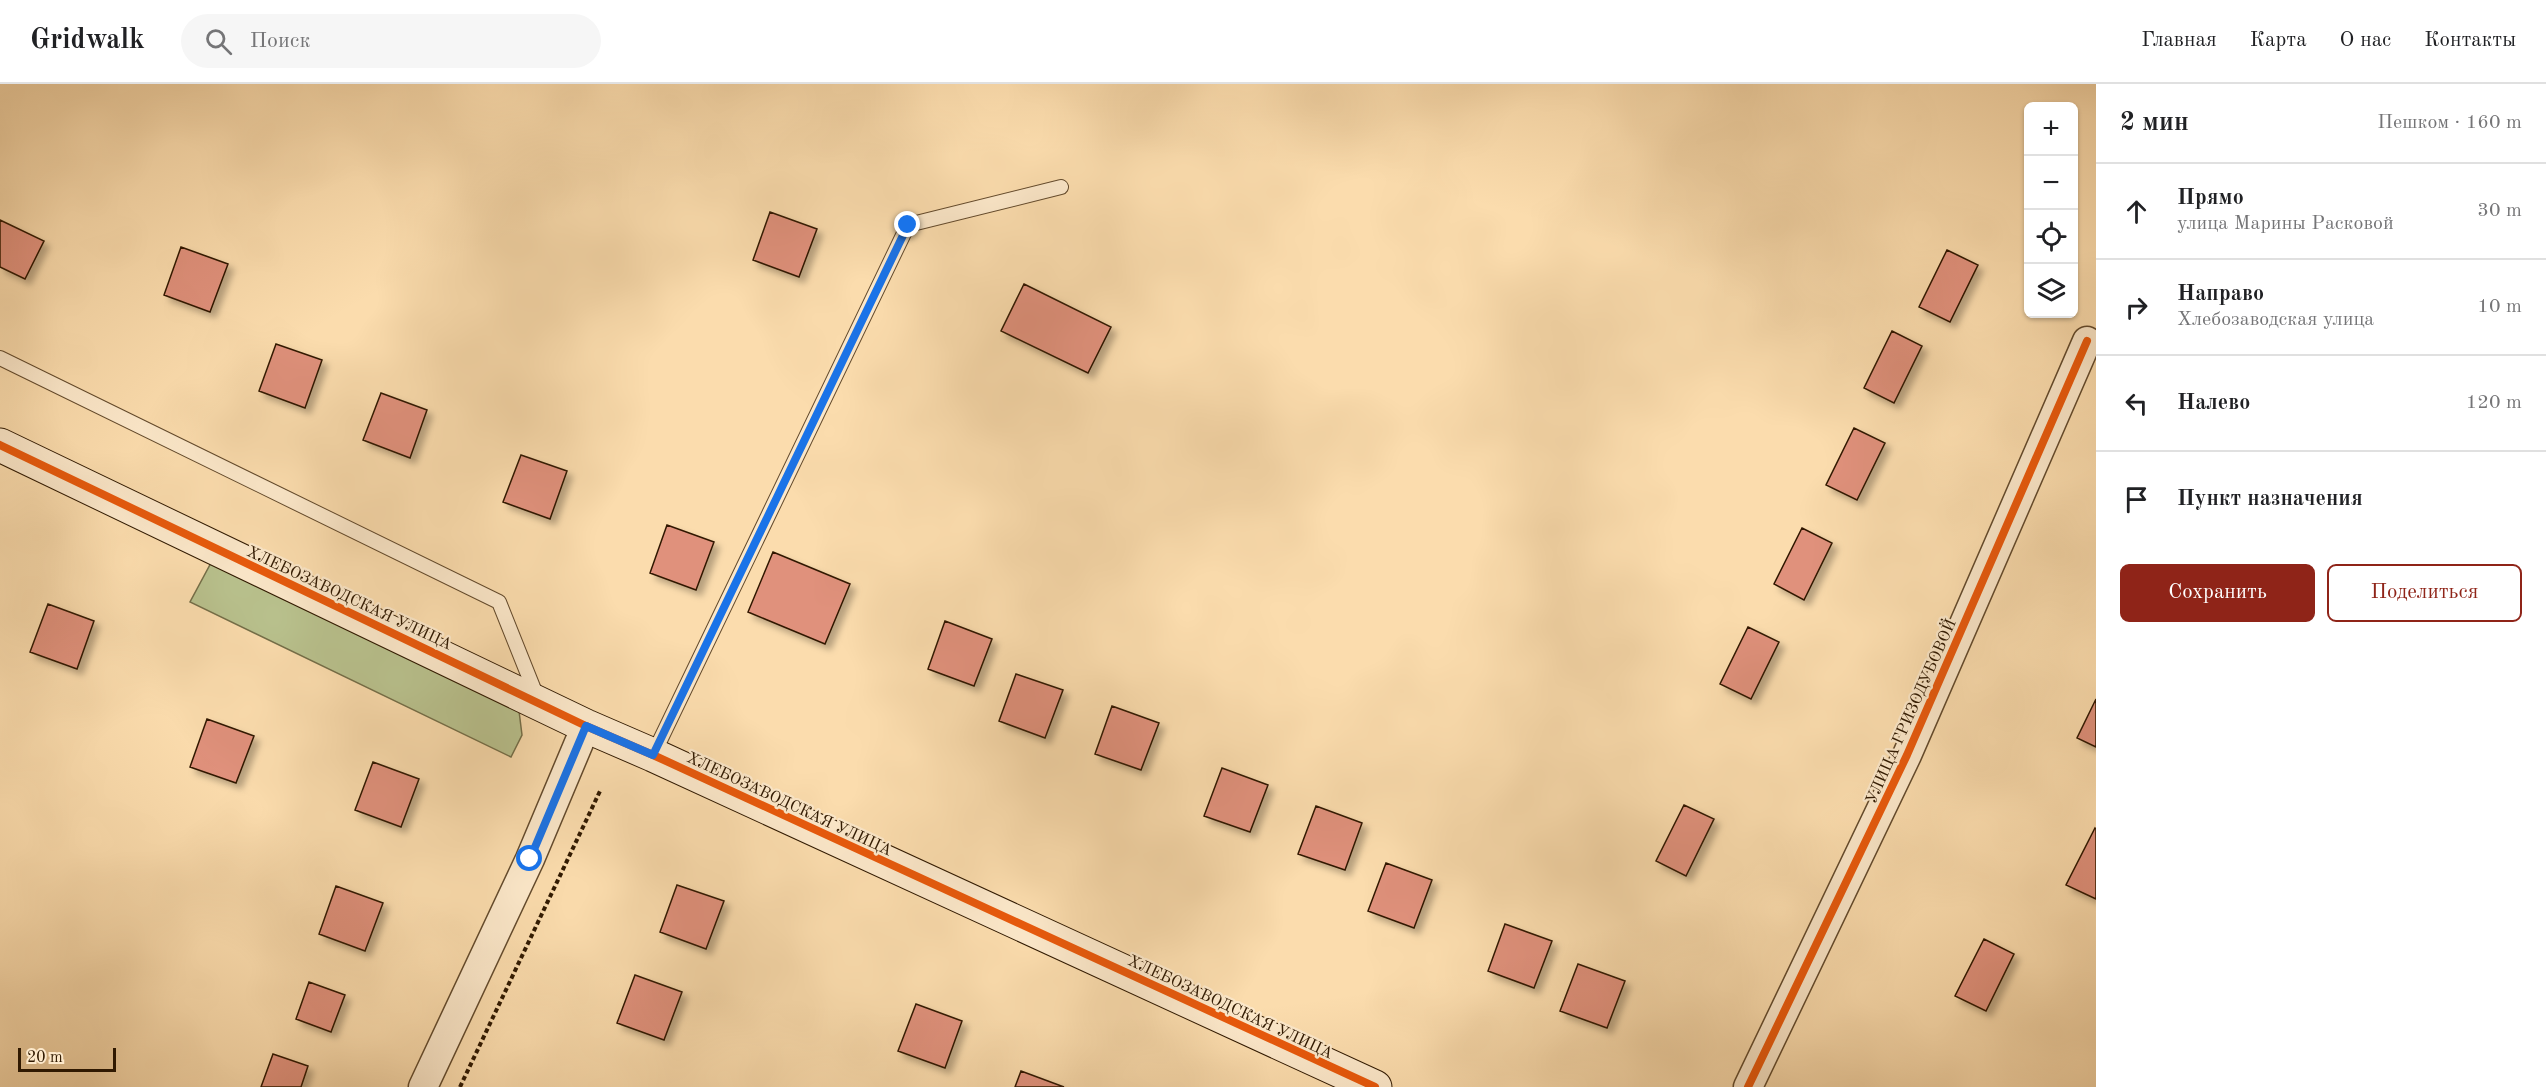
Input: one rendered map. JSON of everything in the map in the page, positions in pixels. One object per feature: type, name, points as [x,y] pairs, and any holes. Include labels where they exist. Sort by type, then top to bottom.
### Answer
[{"type":"street","name":"УЛИЦА ГРИЗОДУБОВОЙ","points":[[1748,1087],[1907,755],[2087,341]]},
{"type":"street","name":"ХЛЕБОЗАВОДСКАЯ УЛИЦА","points":[[0,445],[586,726],[1375,1087]]},
{"type":"street","points":[[423,1087],[530,859],[586,726]]},
{"type":"lane","points":[[653,755],[908,225],[1061,187]]},
{"type":"lane","points":[[0,358],[499,602],[538,701]]},
{"type":"path","points":[[460,1087],[601,789]]},
{"type":"green space","points":[[212,561],[519,711],[522,735],[511,757],[190,602]]},
{"type":"building","points":[[770,212],[817,229],[799,277],[753,260]]},
{"type":"building","points":[[0,220],[44,241],[25,279],[0,267]]},
{"type":"building","points":[[181,247],[228,264],[210,312],[164,295]]},
{"type":"building","points":[[1947,250],[1978,265],[1950,322],[1919,307]]},
{"type":"building","points":[[1024,284],[1111,327],[1088,373],[1001,331]]},
{"type":"building","points":[[1892,331],[1922,346],[1894,403],[1864,388]]},
{"type":"building","points":[[276,344],[322,360],[305,408],[259,391]]},
{"type":"building","points":[[381,393],[427,410],[410,458],[363,440]]},
{"type":"building","points":[[1854,428],[1885,443],[1857,500],[1826,485]]},
{"type":"building","points":[[521,455],[567,471],[550,519],[503,502]]},
{"type":"building","points":[[667,525],[714,542],[696,590],[650,573]]},
{"type":"building","points":[[1802,528],[1832,543],[1804,600],[1774,584]]},
{"type":"building","points":[[773,552],[850,584],[825,644],[748,612]]},
{"type":"building","points":[[48,604],[94,621],[77,669],[30,652]]},
{"type":"building","points":[[945,621],[992,639],[974,686],[928,669]]},
{"type":"building","points":[[1748,627],[1779,642],[1751,699],[1720,684]]},
{"type":"building","points":[[1016,674],[1063,690],[1045,738],[999,721]]},
{"type":"building","points":[[2096,699],[2096,747],[2077,738]]},
{"type":"building","points":[[1112,706],[1159,723],[1141,770],[1095,754]]},
{"type":"building","points":[[207,719],[254,736],[236,783],[190,767]]},
{"type":"building","points":[[373,762],[419,779],[401,827],[355,810]]},
{"type":"building","points":[[1222,768],[1268,785],[1250,832],[1204,816]]},
{"type":"building","points":[[1684,805],[1714,819],[1686,876],[1656,861]]},
{"type":"building","points":[[1316,806],[1362,823],[1345,870],[1298,854]]},
{"type":"building","points":[[2096,829],[2096,899],[2066,885]]},
{"type":"building","points":[[1386,863],[1432,880],[1414,928],[1368,911]]},
{"type":"building","points":[[677,885],[724,901],[706,949],[660,932]]},
{"type":"building","points":[[336,886],[383,903],[365,951],[319,934]]},
{"type":"building","points":[[1505,924],[1552,941],[1534,988],[1488,971]]},
{"type":"building","points":[[1984,939],[2014,954],[1986,1011],[1955,996]]},
{"type":"building","points":[[1578,964],[1625,981],[1607,1028],[1560,1011]]},
{"type":"building","points":[[635,975],[682,992],[664,1040],[617,1023]]},
{"type":"building","points":[[309,982],[345,995],[331,1032],[296,1019]]},
{"type":"building","points":[[916,1004],[962,1021],[945,1068],[898,1051]]},
{"type":"building","points":[[273,1054],[308,1066],[301,1087],[261,1087]]},
{"type":"building","points":[[1021,1071],[1064,1087],[1015,1087]]},
{"type":"cycle path","points":[[1748,1087],[1907,755],[2087,341]]},
{"type":"cycle path","points":[[0,445],[586,726],[1375,1087]]},
{"type":"route","points":[[530,859],[586,726],[653,755],[908,225]]}]
